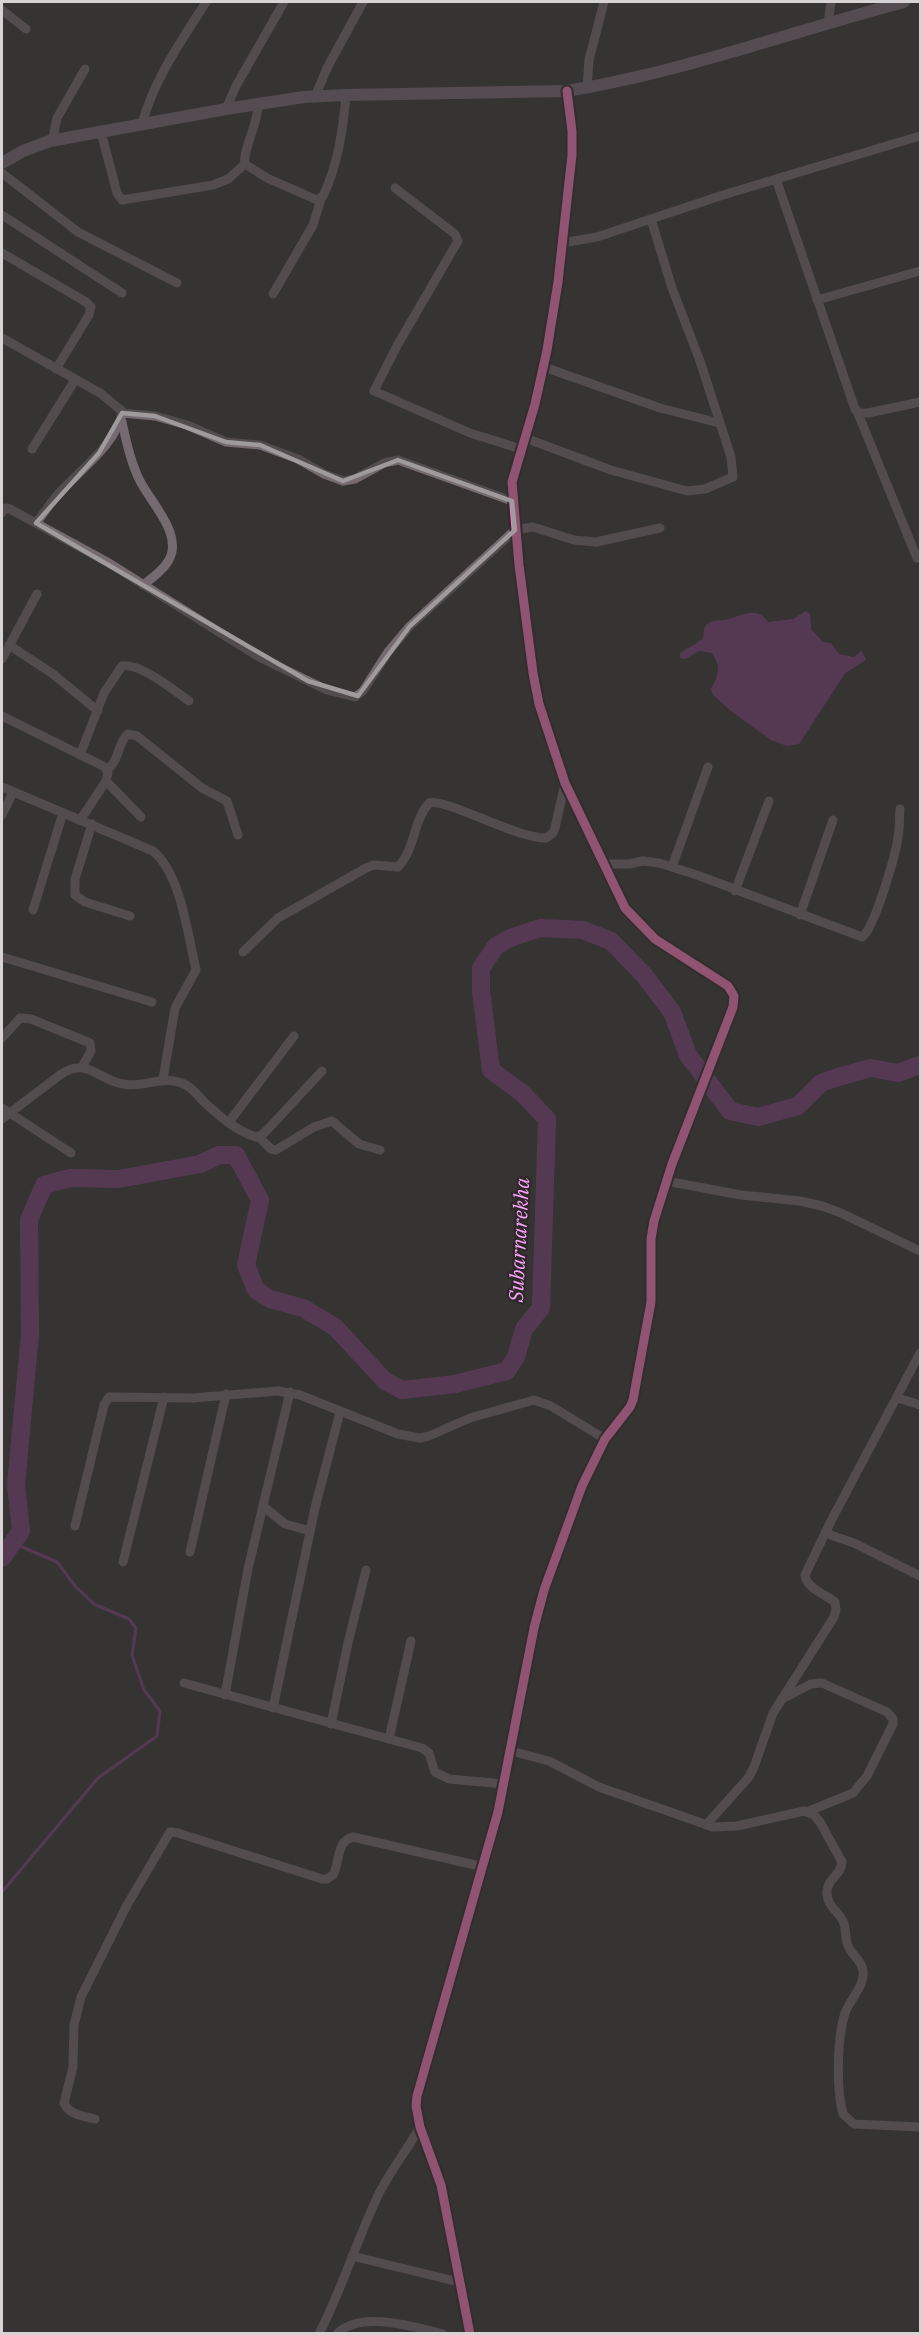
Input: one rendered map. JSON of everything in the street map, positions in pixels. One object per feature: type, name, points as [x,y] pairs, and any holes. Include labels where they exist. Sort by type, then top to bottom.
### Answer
[{"type":"street","points":[[142,124],[147,105],[161,76],[206,2]]},
{"type":"street","points":[[226,109],[236,86],[284,2]]},
{"type":"street","points":[[315,97],[327,68],[363,2]]},
{"type":"street","points":[[587,88],[589,60],[604,2]]},
{"type":"street","points":[[828,23],[831,2]]},
{"type":"street","points":[[2,163],[23,151],[52,141],[258,104],[346,95],[567,92],[635,79],[729,54],[904,2]]},
{"type":"street","points":[[2,10],[26,29]]},
{"type":"street","points":[[52,141],[57,118],[85,69]]},
{"type":"street","points":[[470,2334],[437,2170],[420,2127],[416,2106],[417,2096],[484,1867],[511,1751],[537,1612],[582,1486],[605,1439],[633,1400],[651,1302],[651,1239],[666,1181],[733,1007],[734,996],[728,987],[655,939],[625,908],[565,783],[539,704],[533,673],[515,530],[512,482],[544,367],[558,282],[572,154],[572,131],[567,92]]},
{"type":"street","points":[[273,294],[313,225],[341,138],[346,95]]},
{"type":"street","points":[[101,132],[117,193],[122,200],[213,185],[228,179],[245,164],[245,154],[256,125],[258,104]]},
{"type":"street","points":[[562,243],[597,237],[776,179],[921,136]]},
{"type":"street","points":[[245,164],[302,195],[321,199]]},
{"type":"street","points":[[2,173],[78,232],[177,283]]},
{"type":"street","points":[[776,179],[847,389],[917,558]]},
{"type":"street","points":[[395,188],[455,234],[458,241],[398,344],[374,391],[470,433],[521,449]]},
{"type":"street","points":[[2,215],[122,293]]},
{"type":"street","points":[[525,438],[625,474],[693,492],[713,487],[734,477],[731,457],[700,361],[672,288],[651,219]]},
{"type":"street","points":[[2,253],[91,307],[89,315],[56,369]]},
{"type":"street","points":[[816,300],[921,271]]},
{"type":"street","points":[[2,338],[100,393],[121,409],[138,476],[164,519],[171,537],[171,558],[163,569],[143,585]]},
{"type":"street","points":[[544,367],[660,408],[719,423]]},
{"type":"street","points":[[32,449],[75,380]]},
{"type":"street","points":[[857,411],[868,413],[886,411],[921,402]]},
{"type":"street","points":[[122,416],[155,416],[187,425],[226,442],[260,446],[298,459],[343,482],[355,479],[384,463],[398,460],[512,501]]},
{"type":"street","points":[[36,523],[58,494],[99,453],[122,416]]},
{"type":"street","points":[[2,513],[4,508],[8,508],[109,563],[259,657],[308,681],[355,697],[363,691],[388,652],[410,626],[515,530],[533,527],[574,540],[596,542],[660,528]]},
{"type":"street","points":[[2,658],[37,594]]},
{"type":"street","points":[[9,645],[53,674],[98,711]]},
{"type":"street","points":[[80,754],[104,693],[118,668],[125,664],[148,673],[189,701]]},
{"type":"street","points":[[2,716],[102,765],[107,770]]},
{"type":"street","points":[[81,819],[106,781],[107,770],[117,760],[124,737],[128,734],[137,736],[202,788],[227,801],[238,835]]},
{"type":"street","points":[[672,867],[708,767]]},
{"type":"street","points":[[106,781],[141,817]]},
{"type":"street","points":[[243,952],[278,918],[366,868],[374,865],[395,868],[400,866],[429,803],[441,803],[502,828],[546,838],[555,828],[565,783]]},
{"type":"street","points":[[2,787],[158,854],[173,882],[196,970],[175,1008],[163,1079]]},
{"type":"street","points":[[2,815],[13,792]]},
{"type":"street","points":[[735,891],[769,801]]},
{"type":"street","points":[[604,864],[629,864],[642,861],[672,867],[854,936],[864,936],[872,922],[893,859],[898,838],[900,809]]},
{"type":"street","points":[[33,910],[63,813]]},
{"type":"street","points":[[800,915],[833,820]]},
{"type":"street","points":[[92,824],[75,879],[75,895],[85,902],[129,916]]},
{"type":"street","points":[[2,957],[152,1002]]},
{"type":"street","points":[[2,1038],[20,1018],[31,1019],[90,1043],[91,1051],[82,1067]]},
{"type":"street","points":[[229,1122],[294,1036]]},
{"type":"street","points":[[2,1119],[6,1110],[70,1068],[82,1067],[127,1085],[163,1079],[184,1084],[229,1122],[252,1136],[259,1137],[271,1149],[276,1150],[314,1127],[332,1121],[364,1147],[380,1150]]},
{"type":"street","points":[[259,1137],[322,1071]]},
{"type":"street","points":[[6,1110],[71,1153]]},
{"type":"street","points":[[666,1181],[734,1194],[800,1201],[822,1206],[921,1251]]},
{"type":"street","points":[[706,1825],[749,1777],[773,1713],[834,1617],[836,1610],[832,1600],[809,1585],[804,1578],[825,1533],[921,1353]]},
{"type":"street","points":[[75,1526],[106,1399],[226,1395],[262,1391],[290,1392],[399,1434],[420,1438],[470,1418],[534,1400],[551,1406],[605,1439]]},
{"type":"street","points":[[225,1695],[248,1569],[290,1392]]},
{"type":"street","points":[[190,1552],[226,1395]]},
{"type":"street","points":[[123,1562],[164,1397]]},
{"type":"street","points":[[898,1398],[921,1405]]},
{"type":"street","points":[[273,1708],[310,1531],[340,1412]]},
{"type":"street","points":[[263,1506],[279,1521],[310,1531]]},
{"type":"street","points":[[825,1533],[854,1543],[921,1576]]},
{"type":"street","points":[[331,1724],[366,1570]]},
{"type":"street","points":[[389,1739],[411,1641]]},
{"type":"street","points":[[184,1683],[427,1751],[435,1772],[442,1777],[504,1784]]},
{"type":"street","points":[[511,1751],[549,1761],[599,1787],[706,1825],[737,1826],[800,1811],[809,1811],[848,1797],[858,1788],[893,1724],[893,1719],[887,1712],[822,1683],[811,1684],[782,1699]]},
{"type":"street","points":[[809,1811],[820,1822],[842,1862],[840,1871],[829,1882],[826,1893],[829,1902],[843,1922],[848,1946],[860,1961],[864,1973],[843,2022],[838,2079],[843,2114],[854,2124],[921,2127]]},
{"type":"street","points":[[95,2119],[73,2112],[64,2103],[73,2067],[75,2015],[81,1997],[127,1905],[170,1832],[322,1879],[333,1875],[341,1845],[346,1839],[352,1837],[484,1867]]},
{"type":"street","points":[[319,2334],[333,2307],[376,2199],[420,2127]]},
{"type":"street","points":[[352,2256],[459,2282]]},
{"type":"street","points":[[337,2334],[345,2328],[380,2320],[443,2334]]},
{"type":"highlighted area","points":[[122,413],[155,416],[226,442],[260,445],[343,481],[398,460],[512,501],[515,530],[410,626],[358,696],[308,681],[36,523],[99,453]]},
{"type":"shaded area","points":[[806,611],[810,614],[811,629],[823,642],[831,643],[839,654],[854,657],[861,651],[866,659],[844,675],[799,744],[787,746],[771,740],[713,695],[711,689],[718,667],[712,653],[699,651],[685,659],[680,658],[680,653],[703,639],[705,627],[711,622],[755,613],[760,614],[768,622],[793,619]]},
{"type":"waterway","name":"Subarnarekha","points":[[2,1558],[21,1531],[16,1485],[30,1334],[29,1220],[44,1185],[70,1178],[119,1179],[200,1164],[219,1155],[236,1155],[260,1200],[246,1265],[256,1290],[270,1299],[303,1308],[335,1327],[385,1381],[402,1390],[455,1384],[507,1371],[516,1357],[524,1329],[541,1308],[547,1119],[522,1093],[491,1070],[481,991],[481,968],[496,946],[510,938],[540,928],[583,930],[611,941],[644,975],[672,1012],[688,1055],[730,1111],[758,1117],[798,1106],[821,1083],[838,1077],[871,1068],[898,1073],[920,1065]]},
{"type":"waterway","points":[[2,1892],[98,1778],[157,1736],[160,1711],[144,1690],[132,1655],[136,1628],[129,1619],[94,1604],[76,1587],[57,1562],[13,1543]]},
{"type":"cycle path","points":[[470,2334],[441,2185],[420,2127],[416,2106],[417,2096],[498,1812],[534,1628],[544,1590],[582,1486],[605,1439],[633,1400],[651,1302],[651,1239],[654,1221],[672,1164],[733,1007],[734,996],[728,986],[655,939],[625,908],[565,783],[539,704],[533,673],[519,565],[512,482],[535,404],[558,282],[572,155],[572,131],[567,91]]}]
